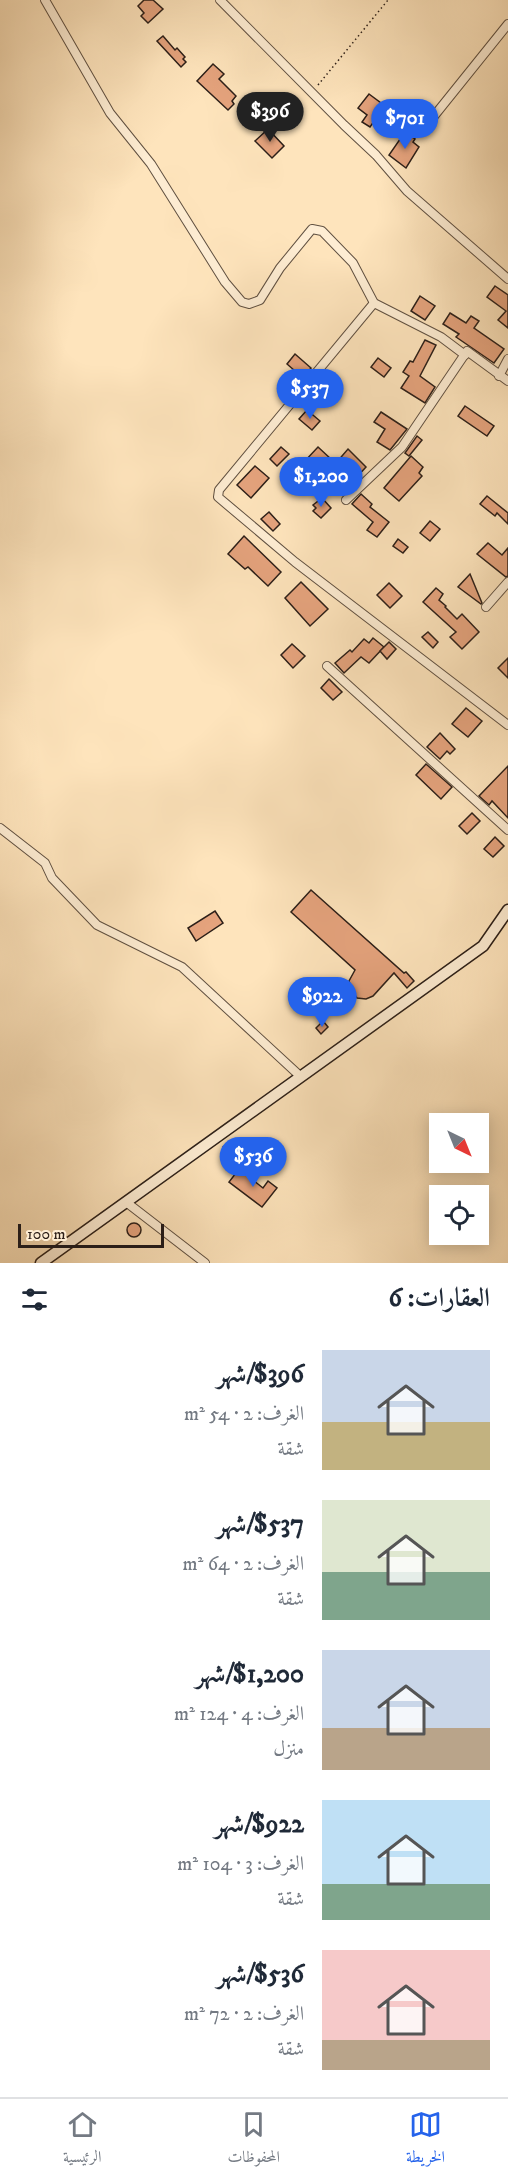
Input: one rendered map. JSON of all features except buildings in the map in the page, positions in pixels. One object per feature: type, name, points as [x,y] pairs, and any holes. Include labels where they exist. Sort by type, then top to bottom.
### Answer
[{"type":"street","points":[[45,0],[110,113],[151,164],[225,282],[242,302],[249,304],[260,300],[280,268],[312,229],[322,231],[353,263],[375,303],[441,337],[465,355]]},
{"type":"street","points":[[220,0],[376,155],[407,192],[508,279]]},
{"type":"street","points":[[422,131],[508,24]]},
{"type":"street","points":[[375,303],[219,490],[218,497],[296,562],[508,725]]},
{"type":"street","points":[[346,500],[402,447],[467,351],[508,381]]},
{"type":"street","points":[[499,376],[508,359]]},
{"type":"street","points":[[486,608],[508,582]]},
{"type":"street","points":[[327,666],[508,830]]},
{"type":"street","points":[[0,828],[45,862],[52,878],[97,925],[182,967],[300,1076]]},
{"type":"street","points":[[41,1263],[483,946],[508,910]]},
{"type":"street","points":[[126,1202],[205,1263]]},
{"type":"path","points":[[312,93],[388,0]]}]
